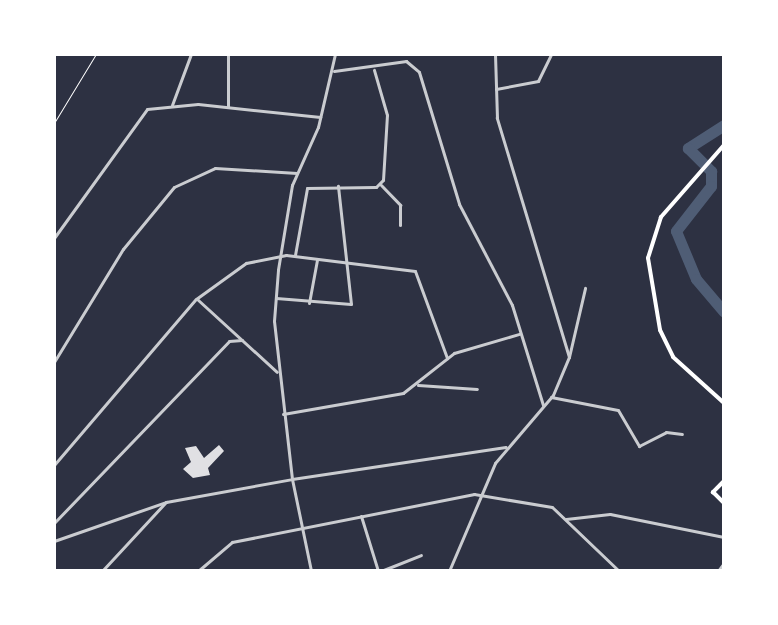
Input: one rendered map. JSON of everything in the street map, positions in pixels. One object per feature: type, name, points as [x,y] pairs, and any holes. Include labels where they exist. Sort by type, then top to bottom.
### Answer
[{"type":"main road","points":[[724,145],[661,217],[648,258],[660,330],[673,357],[724,403]]},
{"type":"main road","points":[[724,481],[713,489],[724,503]]},
{"type":"street","points":[[172,105],[191,54]]},
{"type":"street","points":[[228,54],[228,107]]},
{"type":"street","points":[[311,571],[292,479],[277,372],[276,298],[280,255],[297,173],[320,117],[334,71],[335,54]]},
{"type":"street","points":[[495,54],[497,118],[569,357]]},
{"type":"street","points":[[496,89],[538,81],[551,54]]},
{"type":"street","points":[[334,71],[374,70],[406,61],[419,72],[459,204],[512,305],[543,405]]},
{"type":"street","points":[[374,70],[387,115],[380,184]]},
{"type":"street","points":[[54,238],[138,114],[172,105],[228,107],[320,117]]},
{"type":"street","points":[[54,362],[123,249],[174,187],[215,168],[297,173]]},
{"type":"street","points":[[295,256],[307,188],[380,184],[400,205],[400,225]]},
{"type":"street","points":[[276,298],[351,304],[338,186]]},
{"type":"street","points":[[54,465],[196,299],[224,275],[280,255],[421,276],[447,358]]},
{"type":"street","points":[[309,303],[317,260]]},
{"type":"street","points":[[449,571],[480,494],[506,447],[551,397],[569,357],[585,288]]},
{"type":"street","points":[[196,299],[277,372]]},
{"type":"street","points":[[283,414],[383,399],[418,385],[447,358],[519,334]]},
{"type":"street","points":[[54,523],[229,341],[242,340]]},
{"type":"street","points":[[418,385],[477,389]]},
{"type":"street","points":[[551,397],[618,410],[639,446],[666,432],[682,434]]},
{"type":"street","points":[[54,541],[166,502],[292,479],[506,447]]},
{"type":"street","points":[[198,571],[232,542],[480,494],[552,507],[619,571]]},
{"type":"street","points":[[102,571],[166,502]]},
{"type":"street","points":[[565,519],[610,514],[724,537]]},
{"type":"street","points":[[361,516],[379,571],[421,555]]},
{"type":"street","points":[[718,571],[724,563]]},
{"type":"street","points":[[398,564],[401,571]]},
{"type":"path","points":[[54,123],[96,54]]},
{"type":"path","points":[[724,192],[724,239]]},
{"type":"building","points":[[219,445],[224,451],[208,468],[210,475],[193,478],[183,469],[191,462],[185,448],[196,446],[204,458]]},
{"type":"waterway","points":[[724,125],[688,148],[711,171],[711,186],[676,231],[696,279],[724,312]]}]
